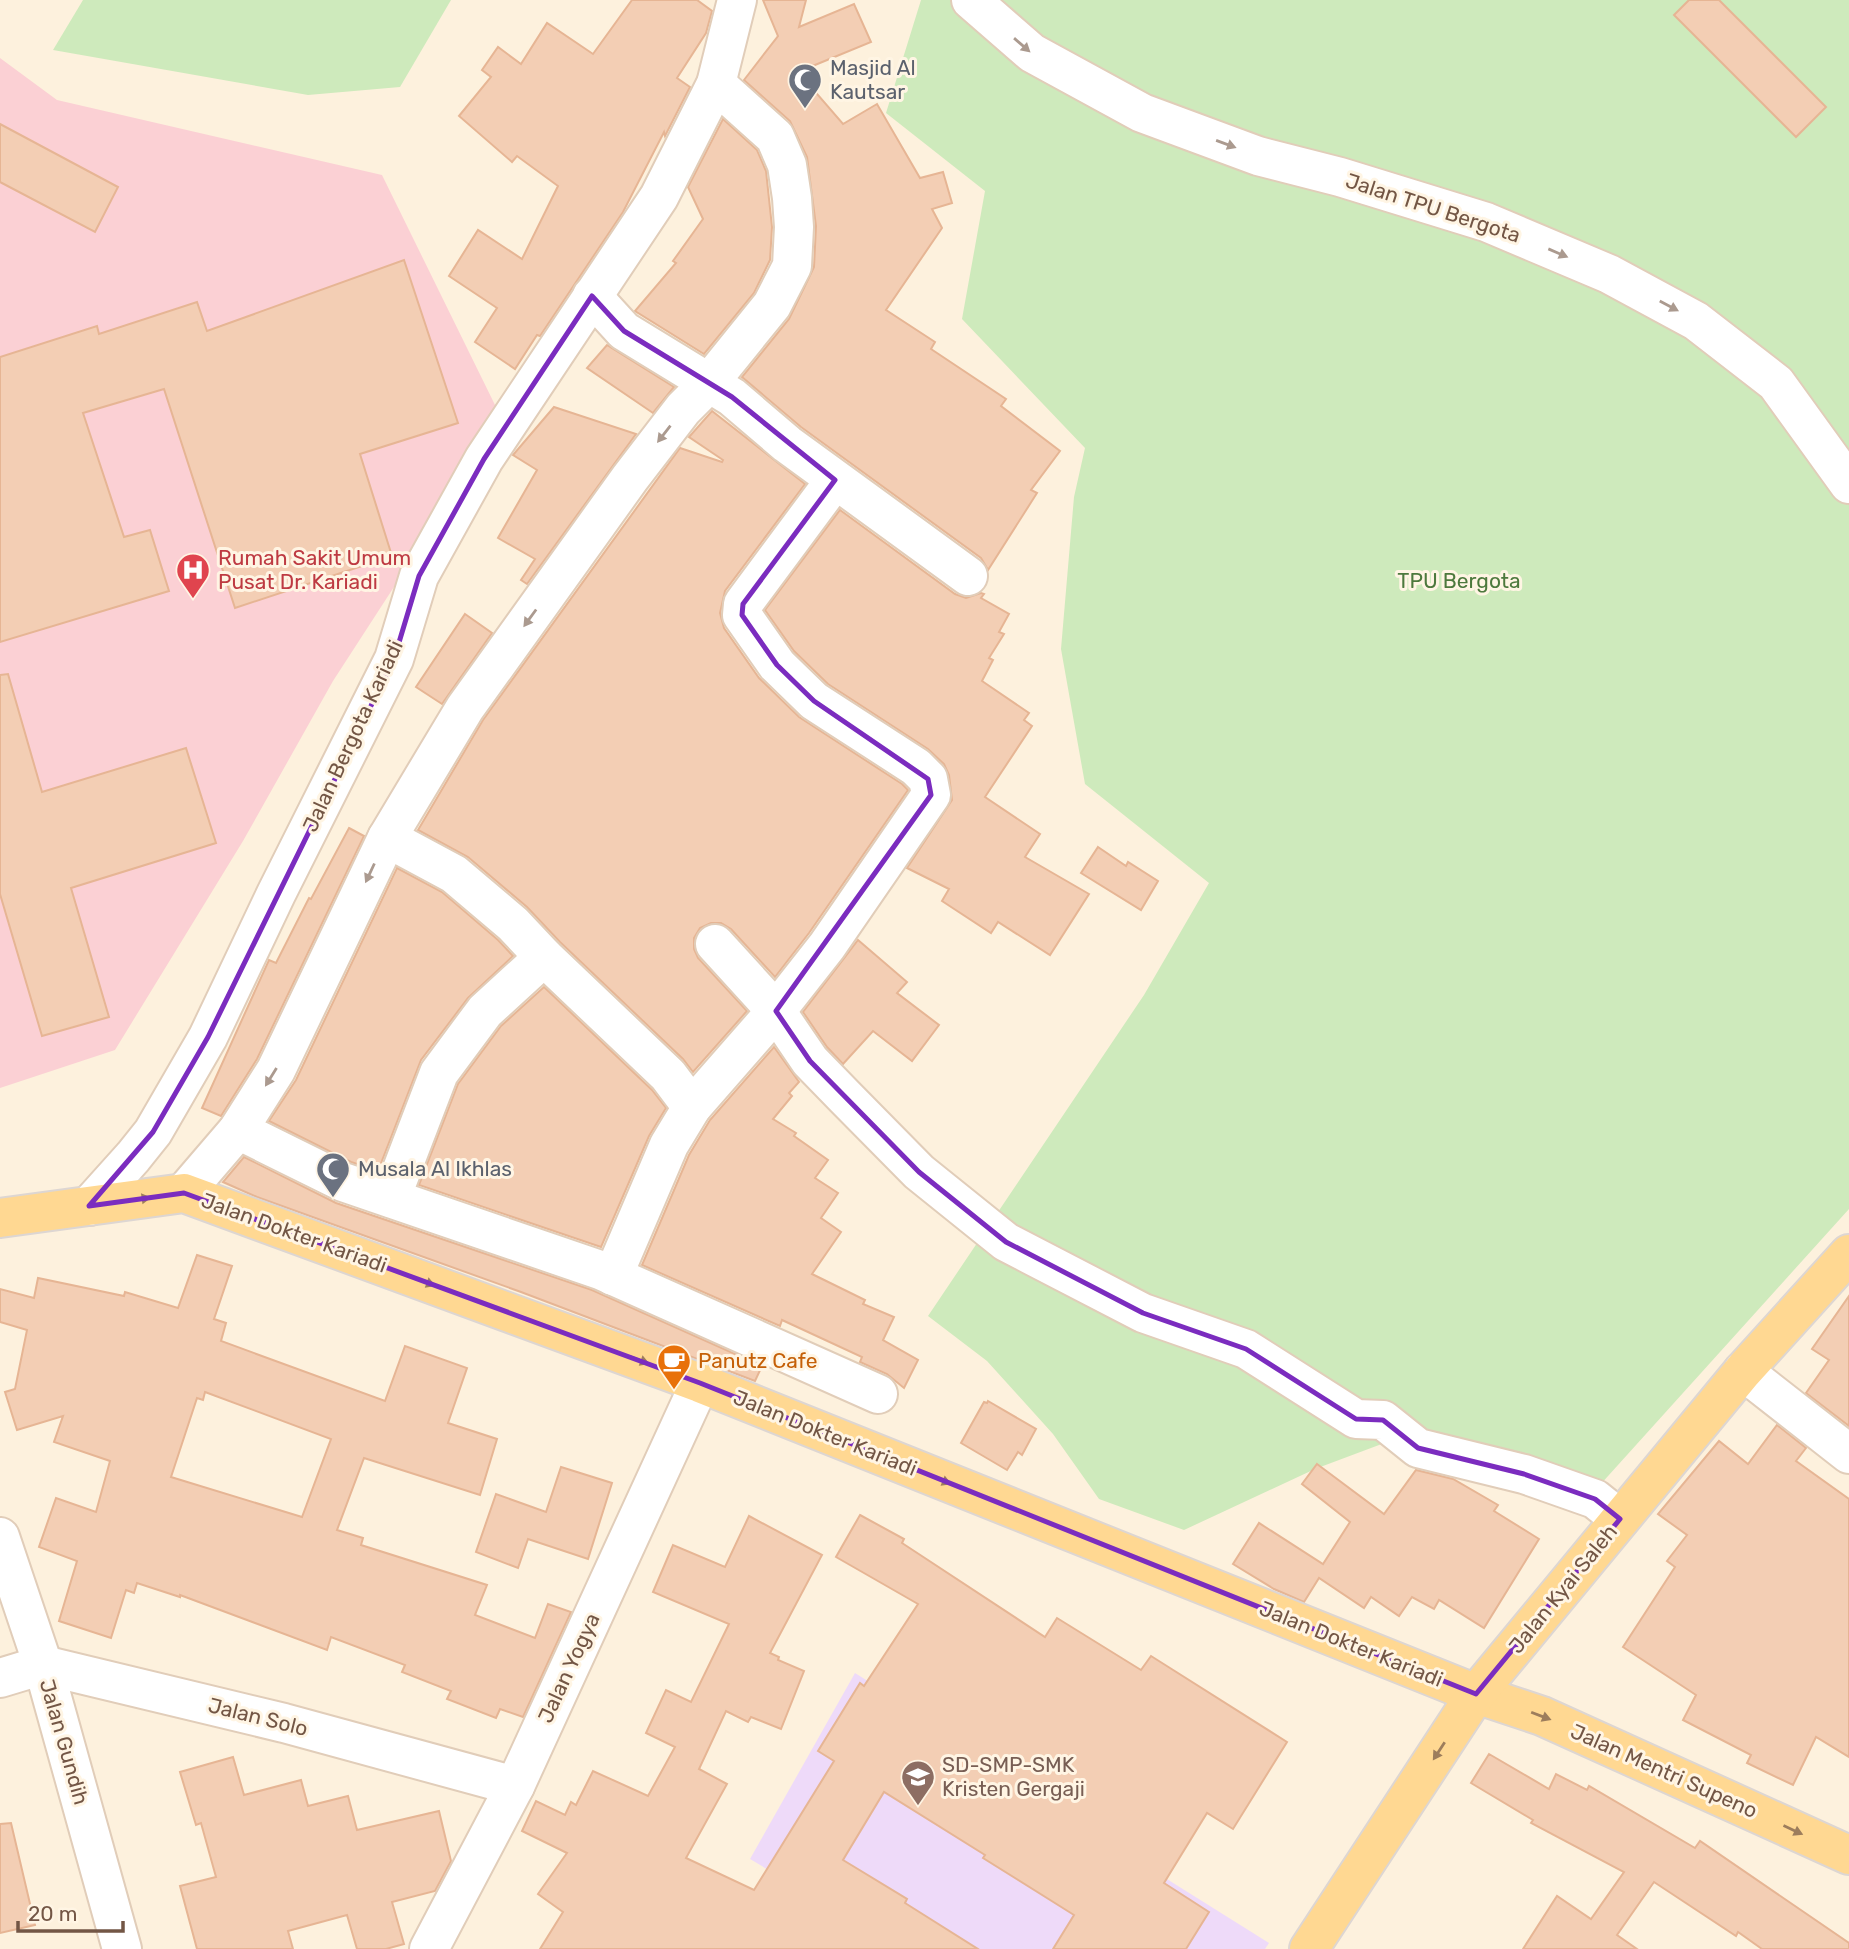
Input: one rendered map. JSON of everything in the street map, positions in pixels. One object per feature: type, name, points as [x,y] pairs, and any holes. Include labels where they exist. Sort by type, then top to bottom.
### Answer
[{"type":"main road","name":"Jalan Dokter Kariadi","points":[[0,1218],[184,1193],[700,1383],[1476,1694]]},
{"type":"main road","name":"Jalan Kyai Saleh","points":[[1309,1949],[1476,1694],[1743,1371],[1849,1254]]},
{"type":"main road","name":"Jalan Mentri Supeno","points":[[1476,1694],[1542,1716],[1849,1855]]},
{"type":"street","name":"Jalan Bergota Kariadi","points":[[89,1206],[153,1132],[208,1037],[276,894],[394,659],[419,576],[484,459],[659,197],[716,84],[737,0]]},
{"type":"street","name":"Jalan TPU Bergota","points":[[971,0],[1032,53],[1142,113],[1258,156],[1340,177],[1486,222],[1609,274],[1696,321],[1776,383],[1849,484]]},
{"type":"street","points":[[184,1193],[238,1130],[276,1070],[387,838],[465,708],[629,478],[683,409],[709,383],[772,305],[792,266],[794,227],[787,166],[775,137],[716,84]]},
{"type":"street","points":[[592,296],[624,331],[732,397],[787,444],[968,576]]},
{"type":"street","points":[[613,1276],[669,1145],[692,1107],[776,1011],[852,912],[931,795],[929,779],[916,767],[814,701],[777,665],[742,615],[743,604],[835,480]]},
{"type":"street","points":[[387,838],[454,874],[513,924],[667,1075],[692,1107]]},
{"type":"street","points":[[715,944],[776,1011],[810,1061],[919,1172],[1006,1241],[1143,1313],[1245,1349],[1356,1419],[1382,1420],[1418,1448],[1524,1474],[1595,1499],[1620,1519]]},
{"type":"street","points":[[390,1198],[439,1073],[485,1011],[544,957]]},
{"type":"street","points":[[238,1130],[343,1182],[613,1276],[878,1394]]},
{"type":"street","points":[[1743,1371],[1849,1454]]},
{"type":"street","name":"Jalan Yogya","points":[[429,1949],[515,1786],[700,1383]]},
{"type":"street","name":"Jalan Gundih","points":[[0,1537],[43,1665],[122,1949]]},
{"type":"street","points":[[0,1678],[43,1665]]},
{"type":"street","name":"Jalan Solo","points":[[43,1665],[284,1723],[515,1786]]},
{"type":"highlighted area","points":[[592,296],[624,331],[732,397],[835,480],[743,604],[742,615],[777,665],[814,701],[928,779],[931,795],[776,1011],[810,1061],[919,1172],[1006,1242],[1143,1313],[1246,1349],[1356,1419],[1383,1420],[1418,1448],[1524,1474],[1595,1499],[1620,1519],[1476,1694],[700,1383],[184,1193],[89,1206],[153,1132],[208,1037],[394,659],[419,576],[484,459]]},
{"type":"shaded area","name":"Rumah Sakit Umum Pusat Dr. Kariadi","points":[[0,58],[57,100],[382,175],[496,407],[438,519],[333,681],[243,841],[115,1050],[0,1088]]},
{"type":"shaded area","name":"SD-SMP-SMK Kristen Gergaji","points":[[855,1673],[1025,1780],[1079,1824],[1269,1943],[1265,1949],[901,1949],[750,1859]]},
{"type":"green space","points":[[83,0],[451,0],[400,87],[308,95],[53,50]]},
{"type":"green space","name":"TPU Bergota","points":[[921,0],[1849,0],[1849,1209],[1590,1496],[1411,1433],[1315,1469],[1184,1530],[1099,1499],[1053,1434],[987,1361],[928,1316],[1144,995],[1209,883],[1085,784],[1061,649],[1074,497],[1085,448],[962,319],[985,191],[886,113]]},
{"type":"building","points":[[632,0],[697,0],[712,11],[706,33],[677,78],[690,87],[623,212],[515,369],[475,342],[497,308],[449,276],[478,230],[522,259],[558,186],[517,156],[512,162],[459,116],[491,77],[482,70],[498,47],[521,64],[547,23],[593,54]]},
{"type":"building","points":[[763,0],[806,0],[799,27],[854,4],[871,42],[798,72],[843,124],[877,104],[920,178],[943,172],[952,203],[932,209],[942,228],[886,310],[935,342],[931,349],[1006,399],[1001,406],[1060,451],[1031,490],[1037,493],[988,570],[981,558],[801,427],[742,377],[789,319],[814,267],[816,226],[807,157],[790,121],[744,80],[778,36]]},
{"type":"building","points":[[1689,0],[1719,0],[1826,107],[1796,137],[1674,15]]},
{"type":"building","points":[[723,119],[757,150],[766,171],[772,227],[770,260],[754,293],[704,354],[635,311],[676,263],[673,261],[703,219],[688,187]]},
{"type":"building","points":[[0,124],[118,187],[95,232],[0,182]]},
{"type":"building","points":[[404,260],[458,423],[360,454],[392,556],[235,608],[164,389],[83,413],[124,537],[150,530],[169,591],[0,642],[0,357],[97,326],[99,334],[197,302],[207,331]]},
{"type":"building","points":[[607,345],[674,387],[653,413],[587,368]]},
{"type":"building","points":[[554,407],[636,434],[527,584],[521,580],[535,559],[498,538],[537,470],[513,455]]},
{"type":"building","points":[[712,411],[805,484],[725,591],[720,613],[724,628],[759,678],[799,717],[908,790],[809,933],[775,977],[731,929],[721,923],[711,923],[700,928],[694,938],[694,949],[698,958],[747,1011],[693,1072],[683,1059],[527,907],[468,857],[418,830],[483,720],[680,448],[722,462],[723,460],[689,437]]},
{"type":"building","points":[[840,510],[955,594],[966,598],[984,594],[981,598],[1009,614],[999,632],[1004,634],[989,658],[993,660],[982,681],[1029,713],[1024,720],[1032,726],[985,797],[1040,834],[1025,857],[1089,894],[1050,955],[998,922],[991,933],[942,901],[949,889],[907,868],[952,800],[949,775],[944,764],[928,749],[828,684],[794,651],[765,610]]},
{"type":"building","points":[[465,614],[492,633],[442,704],[416,687]]},
{"type":"building","points":[[8,674],[42,792],[186,748],[216,843],[71,888],[109,1017],[42,1036],[0,894],[0,675]]},
{"type":"building","points":[[349,828],[364,836],[257,1059],[221,1116],[202,1108],[269,960],[276,963]]},
{"type":"building","points":[[1098,847],[1126,866],[1128,862],[1158,881],[1141,910],[1081,873]]},
{"type":"building","points":[[397,868],[442,892],[513,956],[468,998],[421,1060],[378,1171],[351,1162],[269,1121],[296,1080]]},
{"type":"building","points":[[858,940],[907,982],[897,993],[939,1025],[912,1061],[873,1031],[843,1064],[827,1047],[803,1012]]},
{"type":"building","points":[[544,987],[652,1090],[666,1108],[649,1136],[601,1247],[419,1185],[458,1084],[501,1026]]},
{"type":"building","points":[[774,1047],[799,1082],[789,1093],[792,1096],[773,1119],[796,1133],[794,1136],[828,1160],[815,1178],[838,1193],[821,1218],[841,1232],[812,1274],[865,1300],[863,1304],[894,1317],[883,1340],[918,1360],[904,1388],[887,1374],[860,1362],[862,1357],[782,1320],[780,1326],[642,1265],[689,1155],[710,1120]]},
{"type":"building","points":[[244,1157],[336,1203],[592,1290],[762,1366],[755,1381],[521,1292],[257,1197],[223,1182]]},
{"type":"building","points":[[197,1255],[232,1266],[214,1319],[226,1323],[221,1341],[385,1401],[405,1346],[467,1368],[448,1423],[497,1439],[480,1495],[364,1458],[337,1530],[363,1538],[361,1545],[487,1585],[475,1615],[535,1638],[548,1604],[571,1612],[523,1717],[500,1709],[496,1718],[447,1699],[451,1691],[402,1672],[405,1665],[331,1637],[327,1650],[180,1595],[137,1583],[134,1593],[126,1590],[111,1638],[59,1621],[77,1561],[39,1547],[56,1498],[96,1512],[110,1461],[54,1442],[63,1416],[17,1430],[5,1392],[15,1389],[27,1330],[0,1322],[0,1289],[34,1298],[38,1278],[124,1296],[125,1292],[178,1308]],"holes":[[[205,1392],[331,1439],[302,1517],[171,1477],[197,1398],[203,1400]]]},
{"type":"building","points":[[1849,1296],[1849,1426],[1806,1393],[1829,1360],[1812,1349]]},
{"type":"building","points":[[988,1401],[1036,1429],[1022,1455],[1018,1452],[1007,1470],[961,1443],[984,1402]]},
{"type":"building","points":[[1777,1425],[1806,1448],[1796,1461],[1849,1499],[1849,1757],[1816,1737],[1793,1785],[1747,1763],[1751,1755],[1683,1720],[1696,1695],[1623,1647],[1675,1567],[1667,1561],[1687,1535],[1658,1514],[1719,1441],[1748,1464]]},
{"type":"building","points":[[1317,1464],[1384,1514],[1416,1470],[1453,1479],[1498,1505],[1494,1511],[1539,1539],[1484,1628],[1439,1600],[1434,1609],[1412,1597],[1399,1616],[1371,1597],[1364,1608],[1319,1578],[1304,1602],[1274,1589],[1233,1564],[1259,1523],[1323,1564],[1350,1522],[1302,1484]]},
{"type":"building","points":[[561,1467],[612,1483],[588,1559],[528,1539],[518,1568],[476,1552],[496,1494],[546,1512]]},
{"type":"building","points":[[860,1515],[904,1539],[902,1543],[1045,1637],[1057,1618],[1141,1670],[1151,1656],[1287,1742],[1233,1829],[1207,1813],[1164,1883],[1209,1912],[1186,1949],[1053,1949],[1074,1915],[884,1792],[843,1860],[907,1899],[905,1903],[978,1949],[540,1949],[563,1912],[538,1894],[567,1853],[522,1831],[536,1801],[565,1815],[571,1802],[576,1805],[593,1771],[648,1796],[675,1747],[646,1733],[666,1690],[691,1702],[729,1624],[653,1592],[673,1545],[725,1567],[749,1516],[822,1555],[770,1653],[779,1657],[778,1660],[804,1671],[781,1729],[751,1717],[748,1722],[726,1711],[699,1769],[727,1784],[686,1858],[754,1890],[834,1761],[818,1751],[860,1683],[864,1686],[918,1604],[836,1557]]},
{"type":"building","points":[[1489,1754],[1549,1789],[1556,1774],[1587,1790],[1589,1786],[1695,1848],[1700,1841],[1849,1943],[1849,1949],[1762,1949],[1738,1932],[1736,1936],[1654,1882],[1617,1935],[1637,1949],[1523,1949],[1557,1896],[1591,1919],[1624,1872],[1531,1823],[1533,1820],[1471,1783]]},
{"type":"building","points":[[233,1757],[244,1795],[301,1780],[308,1806],[348,1796],[357,1830],[439,1811],[451,1861],[435,1891],[392,1902],[404,1944],[386,1949],[357,1949],[347,1915],[288,1931],[293,1949],[197,1949],[180,1886],[216,1877],[201,1823],[196,1825],[180,1772]]},
{"type":"building","points":[[11,1823],[35,1925],[0,1933],[0,1824]]},
{"type":"place","name":"Masjid Al Kautsar","points":[[805,110]]},
{"type":"place","name":"Rumah Sakit Umum Pusat Dr. Kariadi","points":[[193,600]]},
{"type":"place","name":"Musala Al Ikhlas","points":[[333,1199]]},
{"type":"place","name":"Panutz Cafe","points":[[674,1391]]},
{"type":"place","name":"SD-SMP-SMK Kristen Gergaji","points":[[918,1807]]}]
